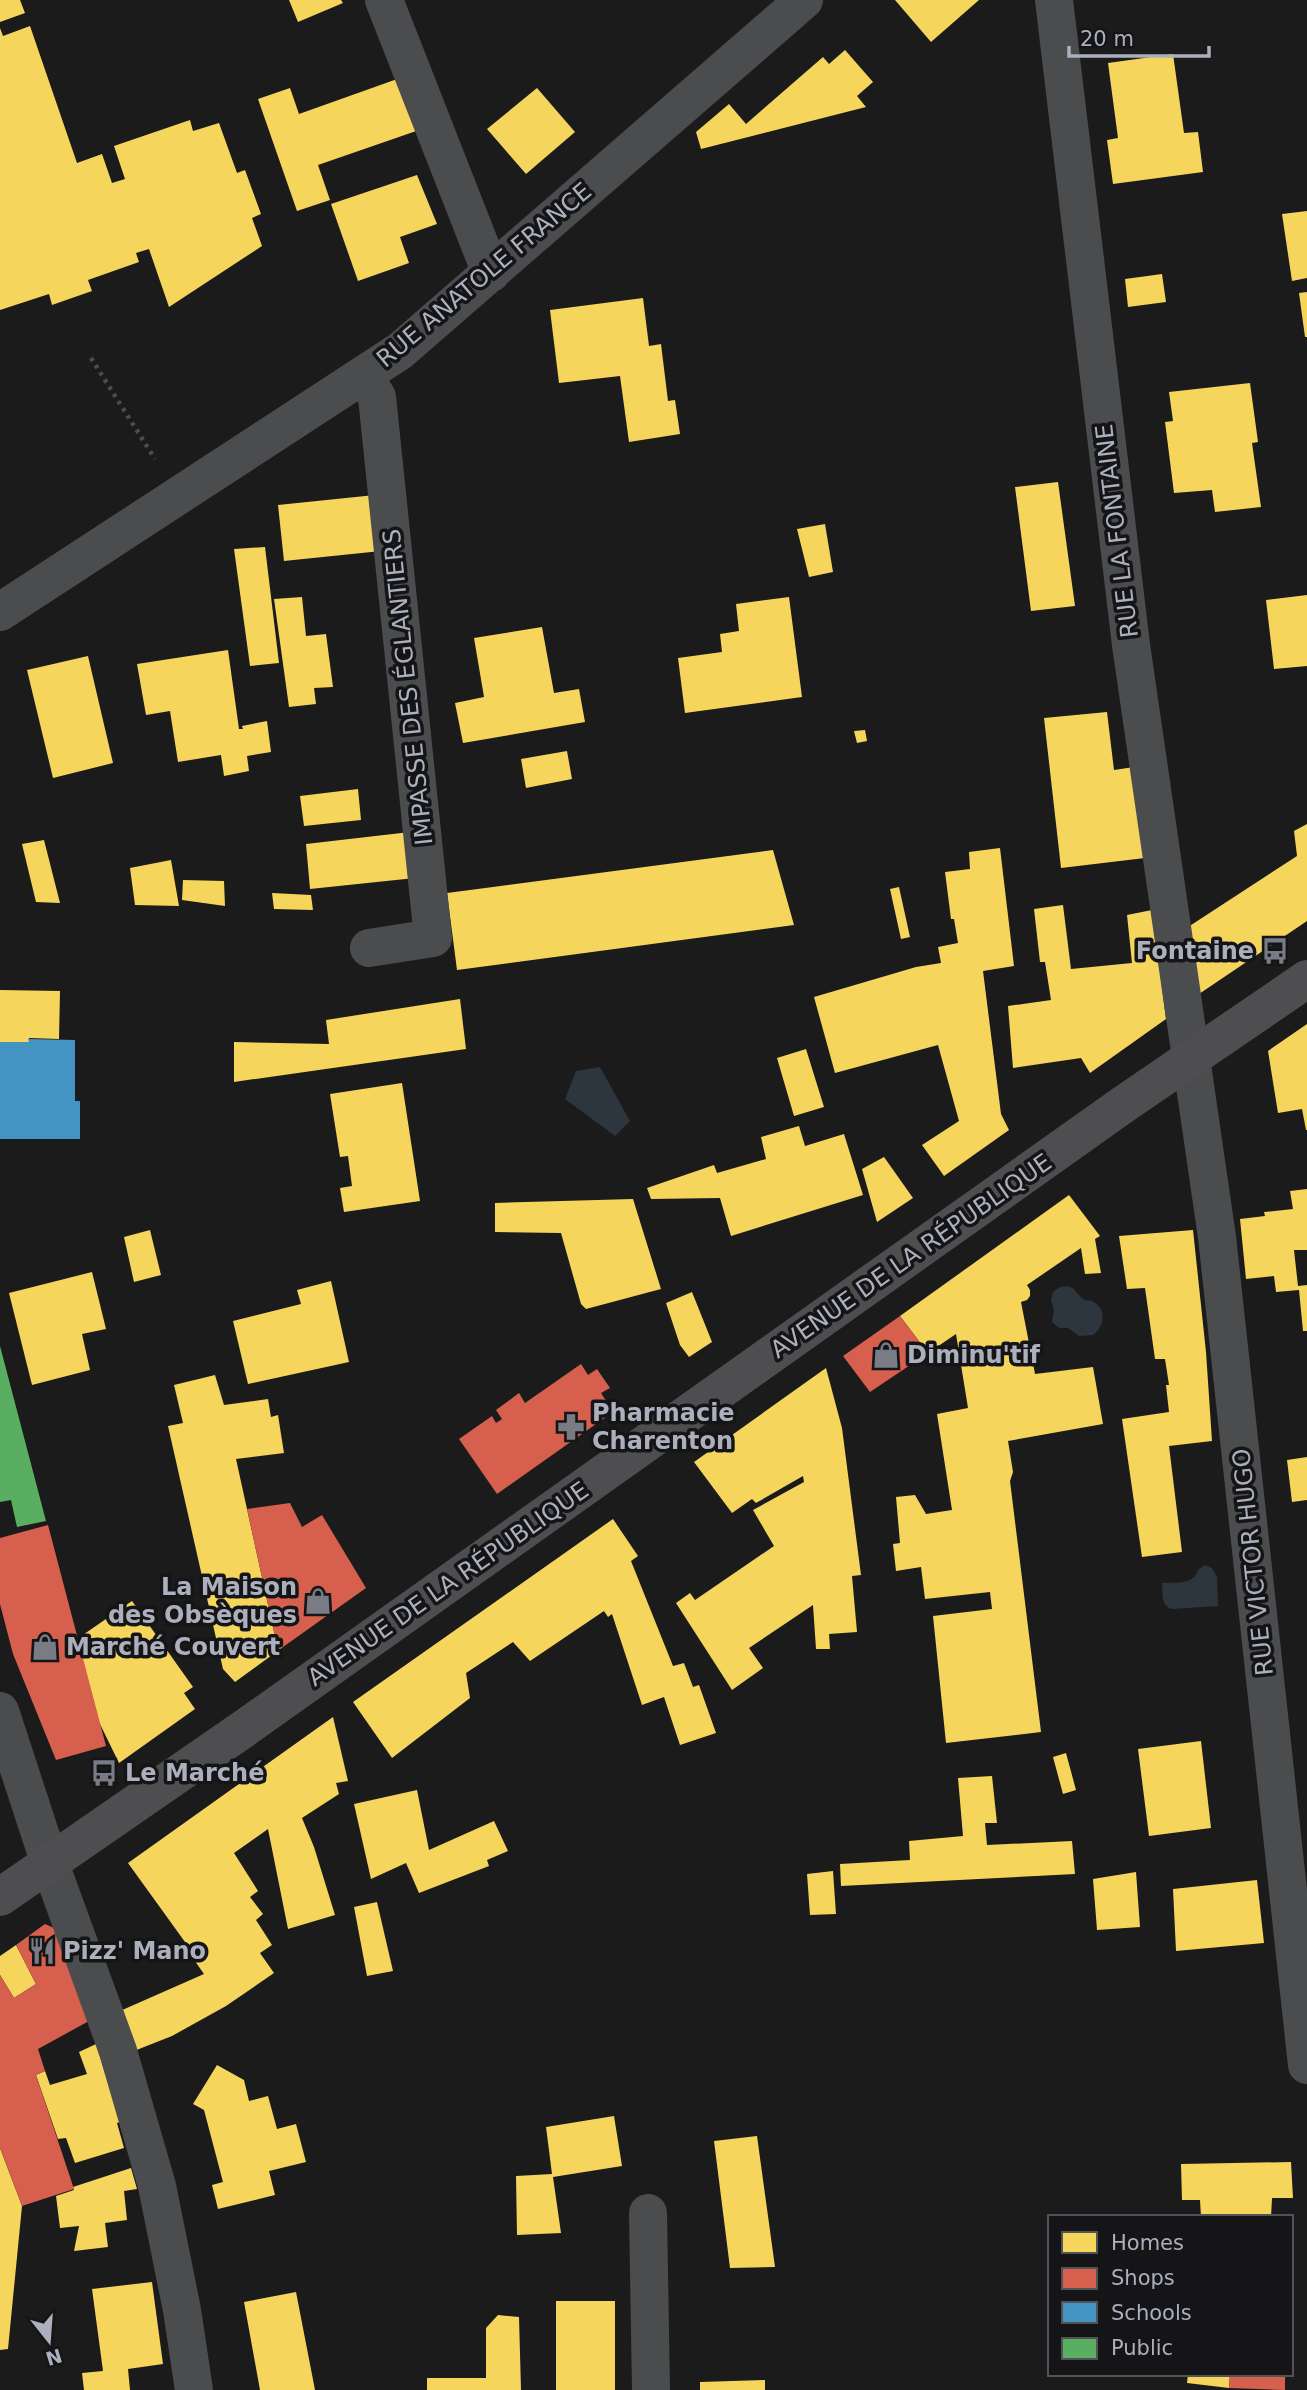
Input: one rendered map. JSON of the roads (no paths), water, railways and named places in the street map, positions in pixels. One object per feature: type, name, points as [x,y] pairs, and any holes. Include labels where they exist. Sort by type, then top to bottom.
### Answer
[{"type":"main road","name":"AVENUE DE LA RÉPUBLIQUE","points":[[0,1897],[1115,1111],[1307,979]]},
{"type":"street","points":[[384,0],[491,273]]},
{"type":"street","name":"RUE ANATOLE FRANCE","points":[[0,612],[400,351],[804,0]]},
{"type":"street","name":"RUE LA FONTAINE","points":[[1054,0],[1130,645],[1190,1060]]},
{"type":"street","name":"IMPASSE DES ÉGLANTIERS","points":[[363,375],[377,397],[433,937],[369,948]]},
{"type":"street","name":"RUE VICTOR HUGO","points":[[1190,1060],[1202,1122],[1217,1237],[1307,2065]]},
{"type":"street","points":[[0,1711],[50,1864],[118,2051],[157,2186],[182,2310],[194,2390]]},
{"type":"street","points":[[648,2213],[651,2390]]},
{"type":"place","name":"Fontaine","points":[[1275,951]]},
{"type":"place","name":"Diminu'tif","points":[[886,1355]]},
{"type":"place","name":"Pharmacie Charenton","points":[[571,1427]]},
{"type":"place","name":"La Maison des Obsèques","points":[[318,1601]]},
{"type":"place","name":"Marché Couvert","points":[[45,1647]]},
{"type":"place","name":"Le Marché","points":[[104,1773]]},
{"type":"place","name":"Pizz' Mano","points":[[42,1951]]}]
